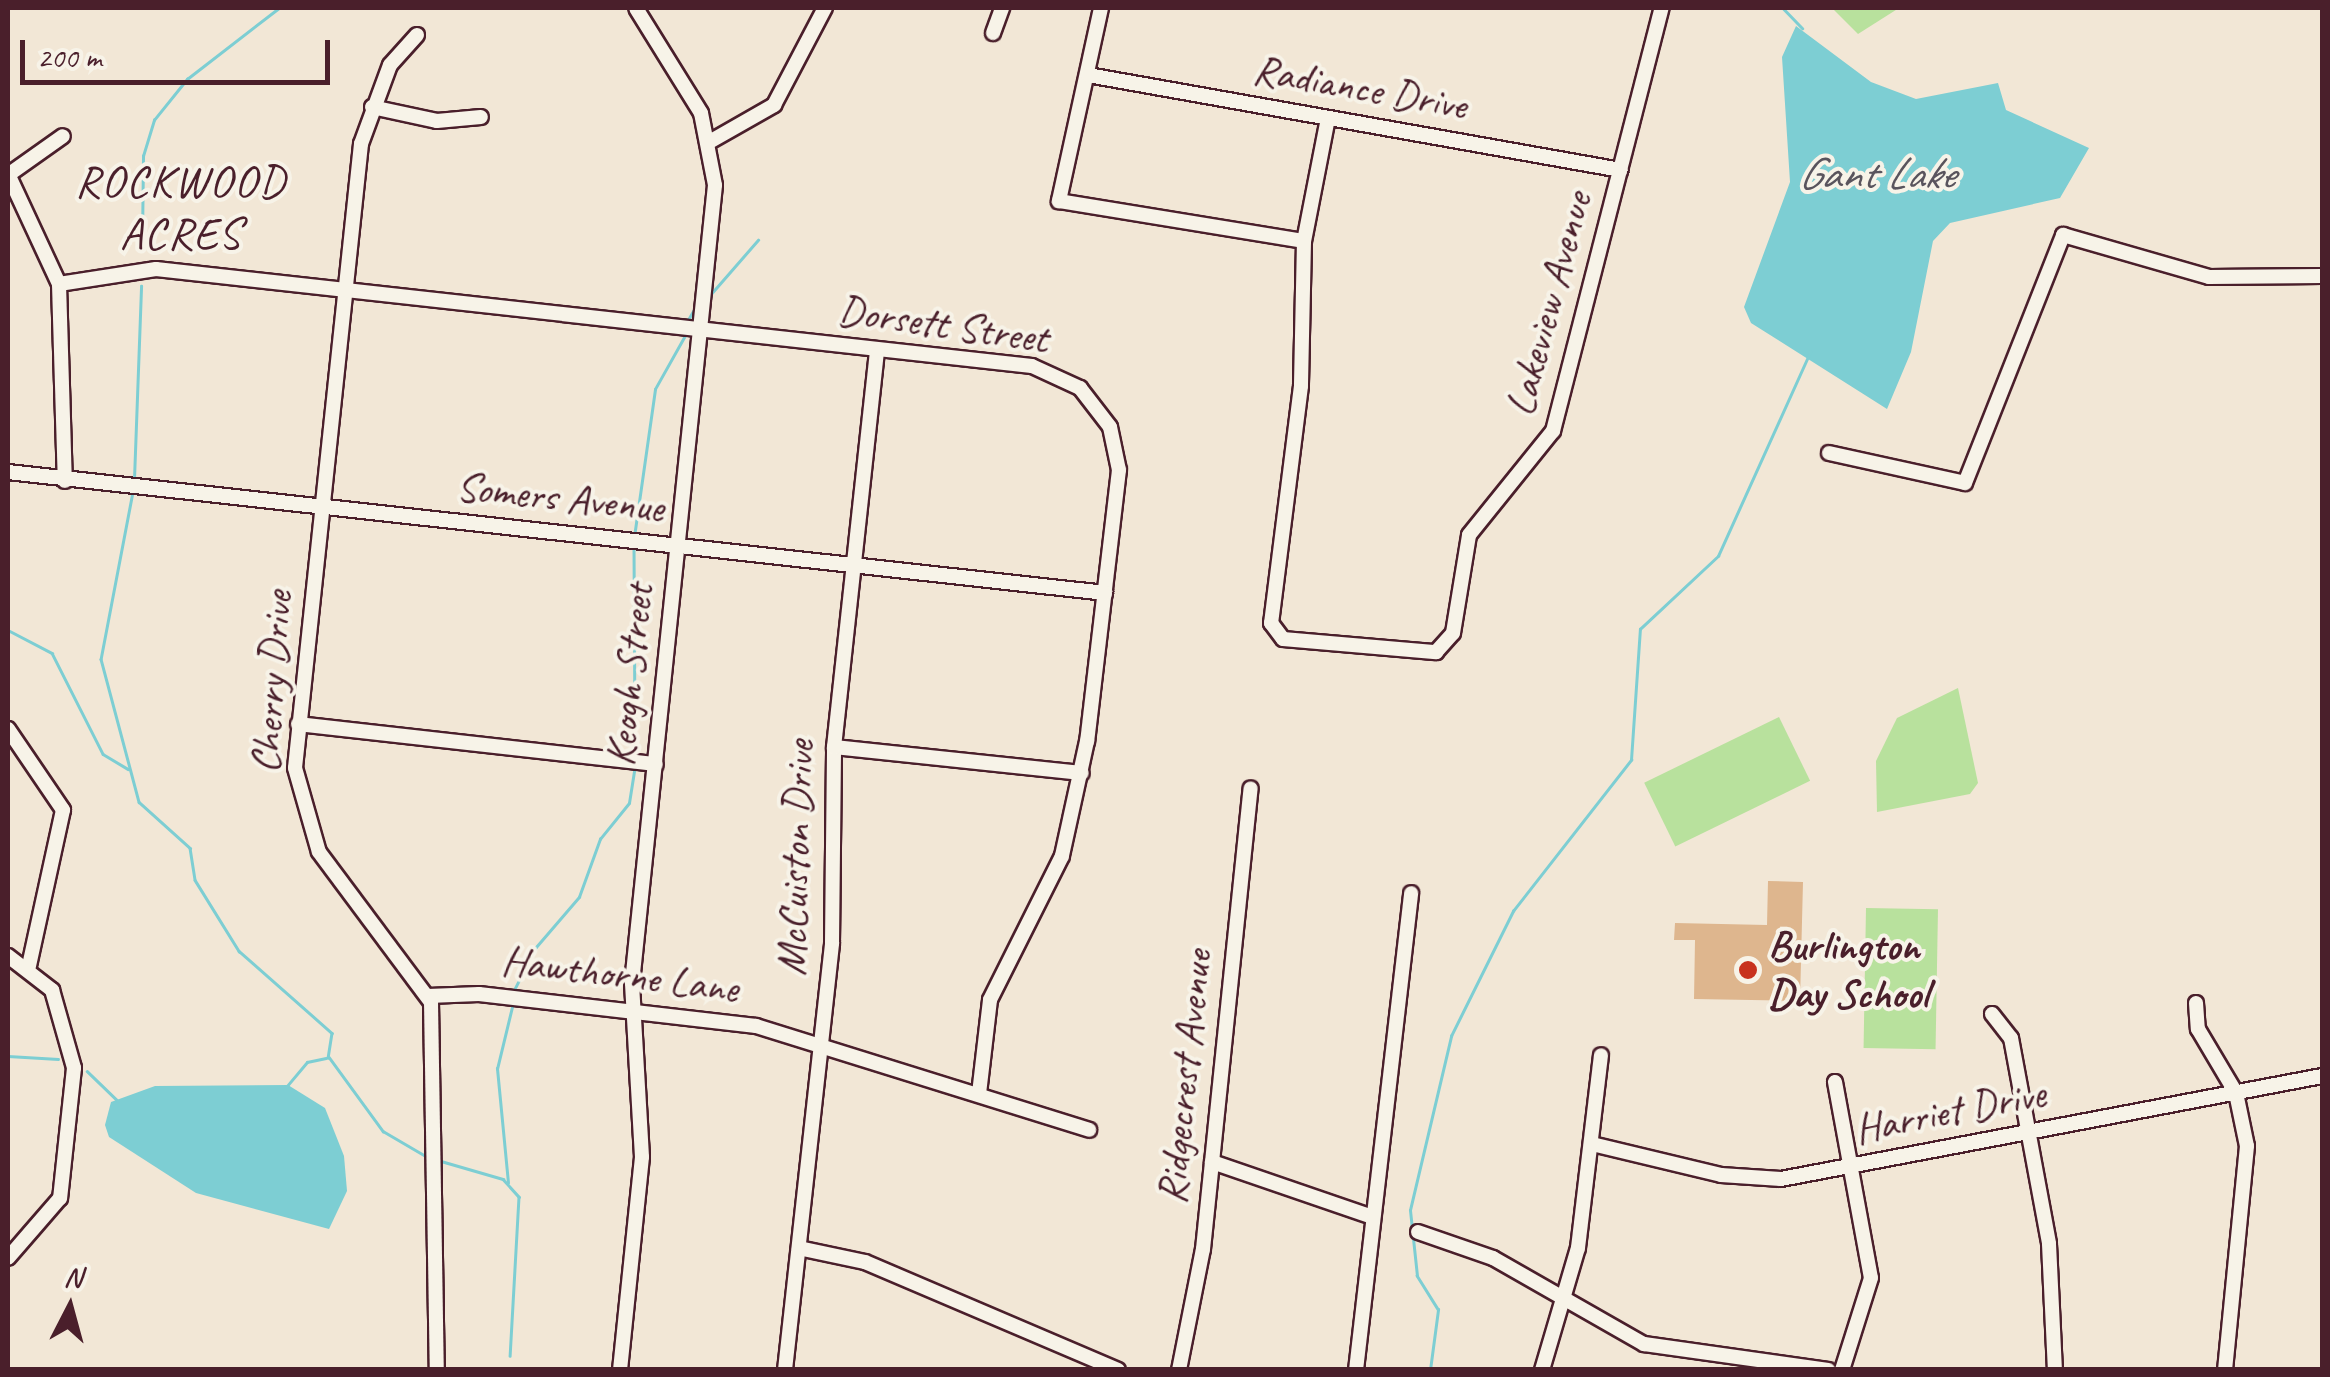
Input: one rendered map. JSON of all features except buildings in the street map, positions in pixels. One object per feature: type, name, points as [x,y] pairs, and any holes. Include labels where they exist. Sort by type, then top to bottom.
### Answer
[{"type":"street","name":"Keogh Street","points":[[620,1370],[642,1157],[633,1012],[702,330],[711,141],[690,88],[636,8]]},
{"type":"street","points":[[711,141],[774,104],[825,8]]},
{"type":"street","points":[[994,33],[1002,8]]},
{"type":"street","points":[[1101,8],[1059,201],[1304,241],[1328,118]]},
{"type":"street","name":"Lakeview Avenue","points":[[1304,241],[1306,325],[1274,632],[1295,642],[1444,649],[1469,535],[1550,440],[1662,8]]},
{"type":"street","name":"Cherry Drive","points":[[417,35],[372,107],[344,292],[298,724],[299,803],[318,851],[428,996]]},
{"type":"street","name":"Radiance Drive","points":[[1088,75],[1621,170]]},
{"type":"street","points":[[372,107],[437,121],[481,117]]},
{"type":"street","points":[[63,136],[8,175],[59,284],[65,480]]},
{"type":"street","points":[[1829,454],[1962,485],[2063,235],[2209,277],[2322,276]]},
{"type":"street","name":"Dorsett Street","points":[[59,284],[156,269],[1032,366],[1094,401],[1119,470],[1082,772],[1062,856],[990,1000],[979,1093]]},
{"type":"street","name":"McCuiston Drive","points":[[785,1370],[834,905],[834,748],[876,350]]},
{"type":"street","name":"Somers Avenue","points":[[8,472],[1105,593]]},
{"type":"street","points":[[298,724],[656,764]]},
{"type":"street","points":[[8,728],[63,810],[29,966]]},
{"type":"street","points":[[834,748],[1082,772]]},
{"type":"street","name":"Ridgecrest Avenue","points":[[1179,1370],[1212,1162],[1251,788]]},
{"type":"street","points":[[1356,1370],[1411,893]]},
{"type":"street","points":[[8,956],[29,966],[52,990],[70,1043],[70,1158],[51,1218],[8,1258]]},
{"type":"street","points":[[428,996],[437,1370]]},
{"type":"street","name":"Hawthorne Lane","points":[[428,996],[633,1012],[821,1044],[1090,1130]]},
{"type":"street","points":[[2196,1003],[2198,1029],[2236,1094],[2247,1168],[2225,1370]]},
{"type":"street","points":[[1992,1014],[2011,1038],[2028,1132],[2056,1294],[2055,1370]]},
{"type":"street","points":[[1542,1370],[1564,1296],[1592,1144],[1601,1055]]},
{"type":"street","name":"Harriet Drive","points":[[1592,1144],[1744,1179],[1851,1167],[2322,1076]]},
{"type":"street","points":[[1835,1082],[1871,1278],[1842,1370]]},
{"type":"street","points":[[1212,1162],[1373,1216]]},
{"type":"street","points":[[1418,1232],[1493,1258],[1662,1349],[1828,1370]]},
{"type":"street","points":[[799,1248],[865,1262],[1118,1370]]},
{"type":"green space","points":[[1832,8],[1899,8],[1858,34]]},
{"type":"green space","points":[[1958,688],[1978,783],[1970,794],[1877,812],[1876,761],[1897,718]]},
{"type":"green space","points":[[1779,717],[1810,781],[1675,847],[1644,783]]},
{"type":"green space","points":[[1866,908],[1938,909],[1936,1049],[1864,1048]]},
{"type":"water","name":"Gant Lake","points":[[1796,26],[1871,82],[1916,99],[1998,83],[2006,110],[2089,148],[2060,198],[1950,223],[1933,241],[1911,352],[1887,409],[1751,323],[1744,307],[1790,182],[1782,57]]},
{"type":"water","points":[[288,1085],[325,1108],[344,1156],[347,1191],[329,1229],[196,1193],[109,1137],[105,1125],[111,1102],[155,1086]]},
{"type":"waterway","points":[[142,240],[143,156],[154,120],[187,79],[279,8]]},
{"type":"waterway","points":[[1783,8],[1802,28]]},
{"type":"waterway","points":[[710,295],[758,240]]},
{"type":"waterway","points":[[134,479],[141,286]]},
{"type":"waterway","points":[[688,320],[696,306]]},
{"type":"waterway","points":[[634,537],[655,389],[687,332]]},
{"type":"waterway","points":[[1430,1370],[1438,1310],[1417,1276],[1410,1210],[1451,1036],[1513,911],[1631,760],[1640,629],[1718,556],[1810,352]]},
{"type":"waterway","points":[[133,492],[101,659],[139,802],[190,848],[195,880],[239,951],[332,1033],[328,1058]]},
{"type":"waterway","points":[[634,545],[635,757]]},
{"type":"waterway","points":[[8,630],[52,653],[103,754],[128,769]]},
{"type":"waterway","points":[[514,990],[536,947],[579,897],[600,839],[629,803],[635,765]]},
{"type":"waterway","points":[[508,1183],[497,1069],[513,1003]]},
{"type":"waterway","points":[[8,1056],[58,1059]]},
{"type":"waterway","points":[[329,1057],[383,1131],[429,1158]]},
{"type":"waterway","points":[[287,1086],[307,1062],[326,1058]]},
{"type":"waterway","points":[[87,1071],[118,1101]]},
{"type":"waterway","points":[[441,1161],[503,1179],[519,1197],[510,1356]]},
{"type":"place","name":"Burlington Day School","points":[[1748,970]]},
{"type":"district","name":"ROCKWOOD ACRES","points":[[181,208]]}]
